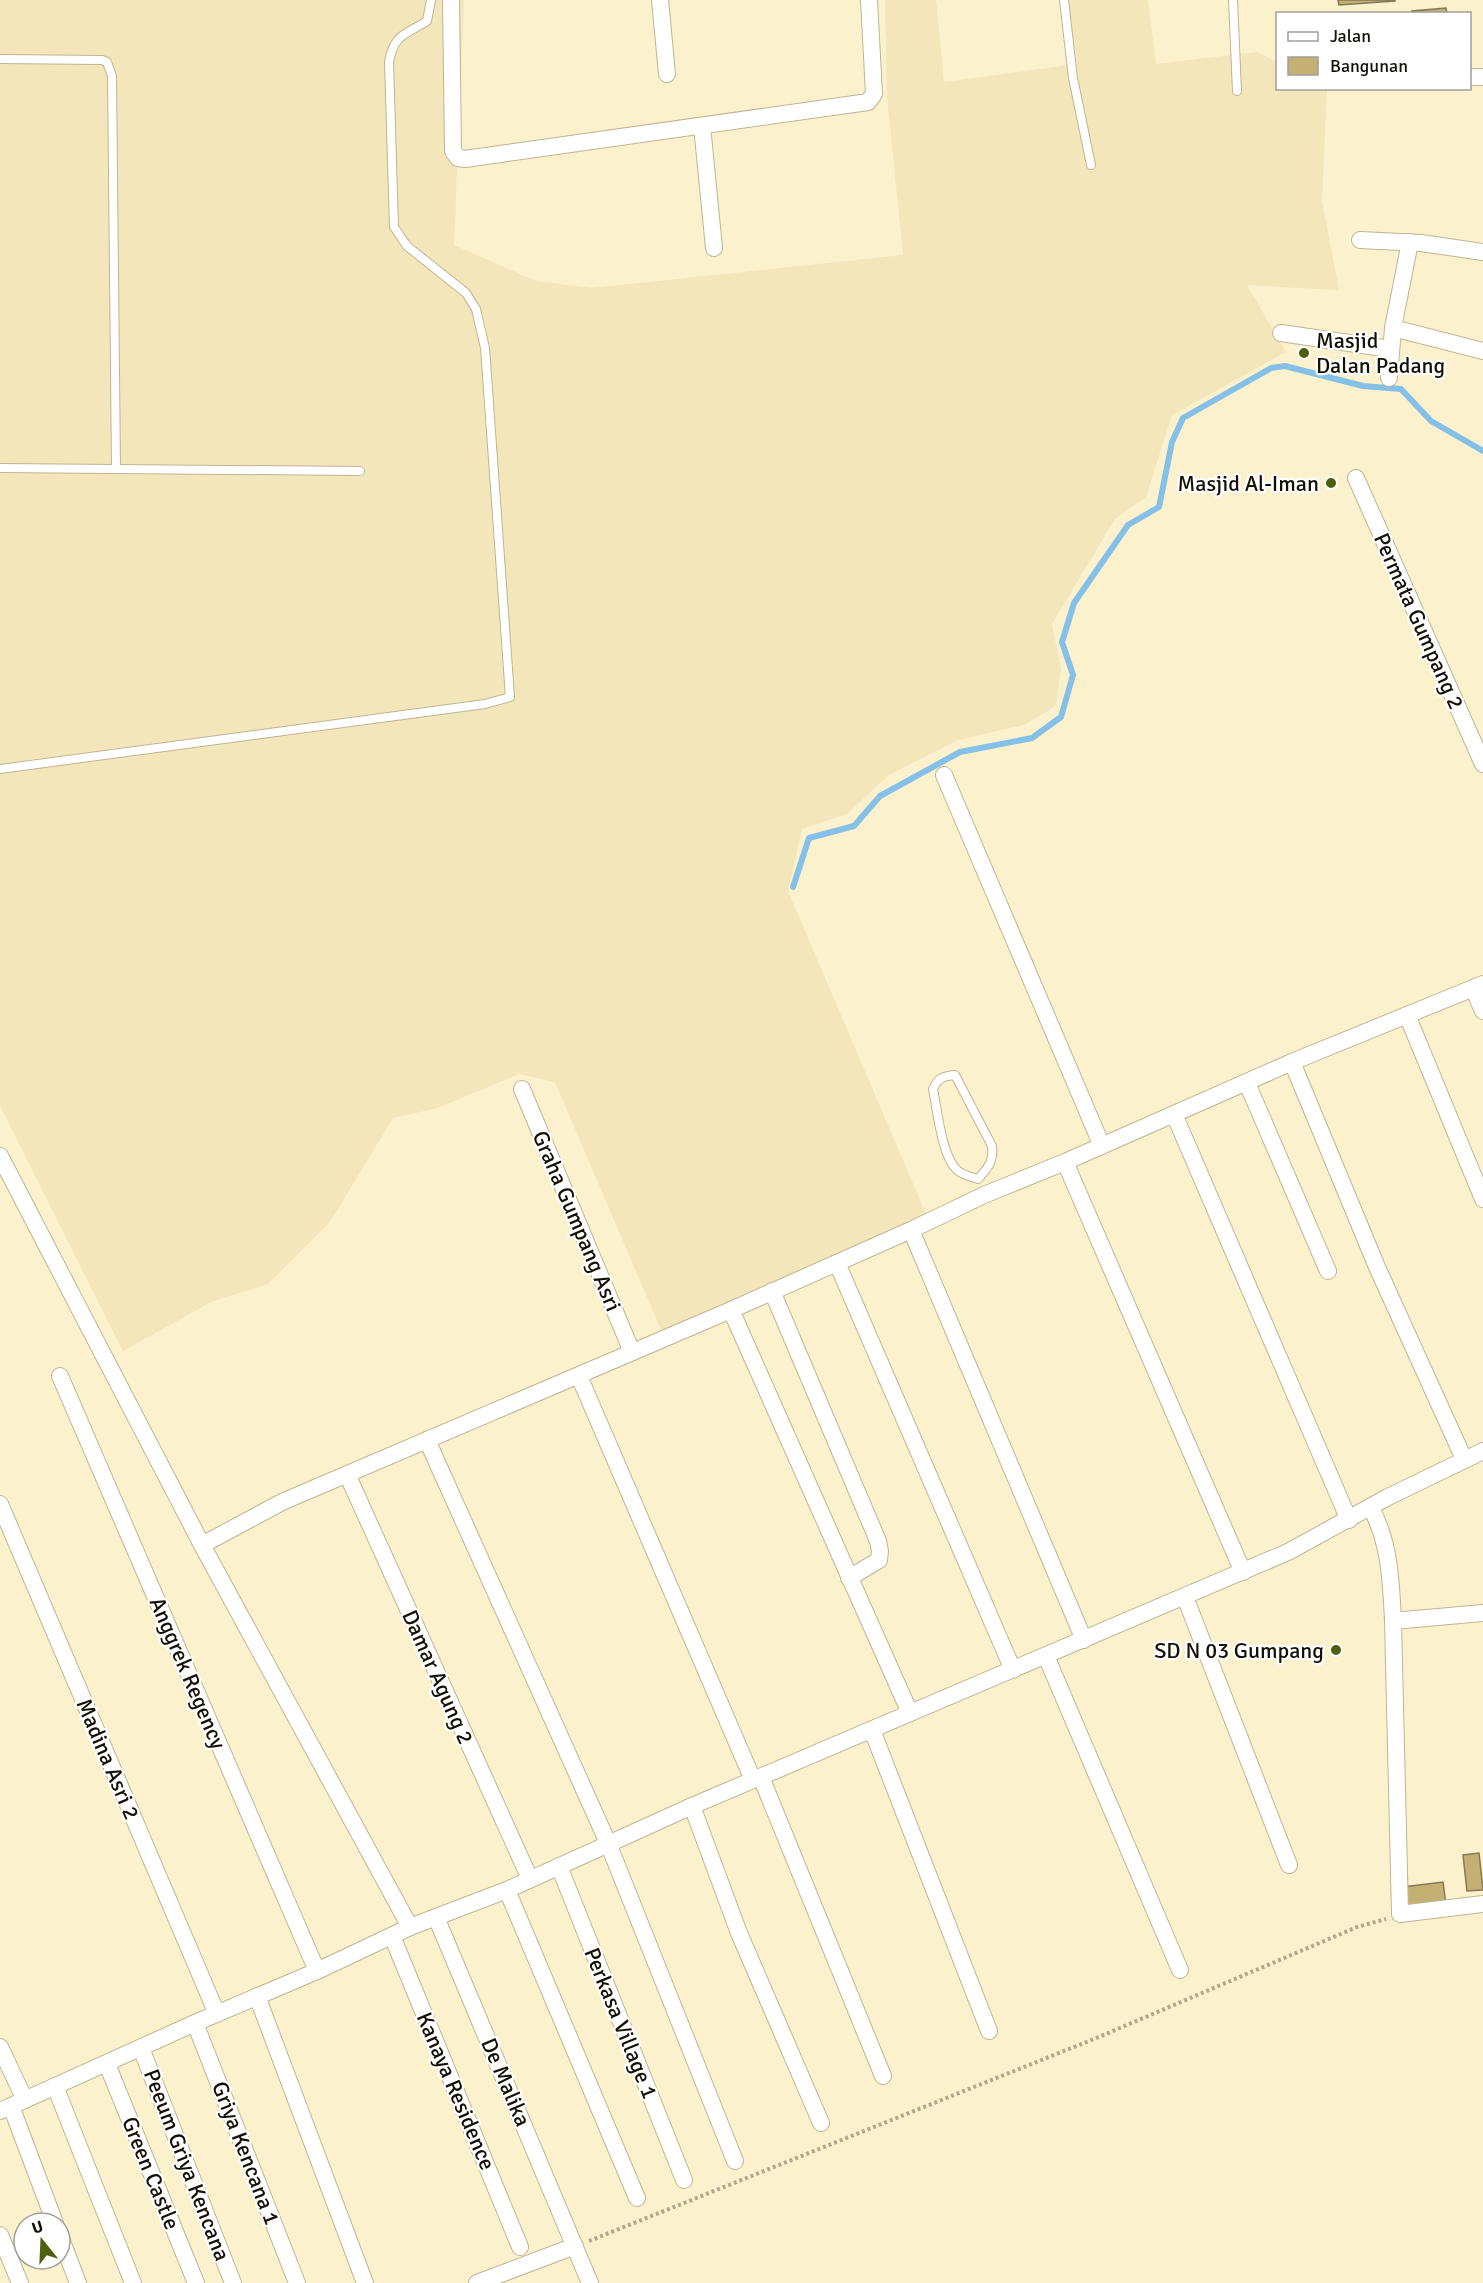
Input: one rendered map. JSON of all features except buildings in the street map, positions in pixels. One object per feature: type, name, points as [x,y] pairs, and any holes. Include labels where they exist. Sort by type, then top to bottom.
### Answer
[{"type":"street","points":[[451,0],[453,151],[458,158],[465,159],[868,102],[874,94],[869,0]]},
{"type":"street","points":[[660,0],[667,74]]},
{"type":"street","points":[[702,126],[714,248]]},
{"type":"street","points":[[1360,240],[1410,242],[1483,252]]},
{"type":"street","points":[[1389,378],[1393,328],[1410,242]]},
{"type":"street","points":[[1393,328],[1483,351]]},
{"type":"street","points":[[1281,333],[1390,349]]},
{"type":"street","name":"Permata Gumpang 2","points":[[1356,478],[1483,764]]},
{"type":"street","points":[[944,775],[1102,1146]]},
{"type":"street","points":[[202,1545],[282,1502],[579,1376],[911,1230],[981,1187],[1065,1162],[1292,1062],[1478,986],[1483,1011]]},
{"type":"street","points":[[1407,1015],[1483,1198]]},
{"type":"street","points":[[1292,1062],[1377,1267],[1464,1459]]},
{"type":"street","points":[[1247,1083],[1328,1271]]},
{"type":"street","name":"Graha Gumpang Asri","points":[[522,1089],[632,1352]]},
{"type":"street","points":[[1174,1114],[1349,1520]]},
{"type":"street","points":[[0,1156],[202,1545],[410,1927]]},
{"type":"street","points":[[1065,1162],[1243,1572]]},
{"type":"street","points":[[911,1230],[1084,1640]]},
{"type":"street","points":[[837,1263],[1013,1670]]},
{"type":"street","points":[[772,1291],[878,1541],[879,1560],[849,1578]]},
{"type":"street","points":[[731,1310],[910,1713]]},
{"type":"street","name":"Anggrek Regency","points":[[60,1376],[317,1971]]},
{"type":"street","points":[[579,1376],[757,1778],[883,2076]]},
{"type":"street","points":[[427,1440],[608,1843],[735,2161]]},
{"type":"street","points":[[12,2106],[195,2023],[317,1971],[410,1927],[507,1890],[692,1806],[1288,1552],[1388,1497],[1483,1451]]},
{"type":"street","name":"Damar Agung 2","points":[[347,1474],[530,1879]]},
{"type":"street","name":"Madina Asri 2","points":[[0,1504],[217,2014]]},
{"type":"street","points":[[1371,1508],[1385,1541],[1389,1566],[1393,1621],[1401,1914],[1483,1904]]},
{"type":"street","points":[[1185,1597],[1289,1865]]},
{"type":"street","points":[[1393,1621],[1483,1613]]},
{"type":"street","points":[[1046,1656],[1180,1970]]},
{"type":"street","points":[[872,1730],[989,2031]]},
{"type":"street","points":[[692,1806],[739,1933],[821,2123]]},
{"type":"street","name":"Perkasa Village 1","points":[[559,1866],[684,2180]]},
{"type":"street","points":[[507,1890],[637,2198]]},
{"type":"street","name":"De Malika","points":[[436,1917],[590,2283]]},
{"type":"street","name":"Kanaya Residence","points":[[392,1936],[520,2247]]},
{"type":"street","points":[[257,1996],[365,2283]]},
{"type":"street","name":"Griya Kencana 1","points":[[195,2023],[297,2283]]},
{"type":"street","points":[[0,2047],[12,2106],[51,2211]]},
{"type":"street","name":"Peeum Griya Kencana","points":[[141,2048],[233,2283]]},
{"type":"street","name":"Green Castle","points":[[107,2064],[196,2283]]},
{"type":"street","points":[[55,2086],[133,2283]]},
{"type":"street","points":[[0,2235],[20,2283]]},
{"type":"street","points":[[477,2283],[575,2246]]},
{"type":"street","points":[[72,2267],[78,2283]]},
{"type":"lane","points":[[0,770],[485,704],[510,697],[485,348],[476,309],[466,293],[407,246],[394,227],[389,62],[391,47],[398,38],[427,21],[431,0]]},
{"type":"lane","points":[[1064,0],[1072,78],[1091,165]]},
{"type":"lane","points":[[1233,0],[1237,91]]},
{"type":"lane","points":[[0,59],[102,60],[110,68],[112,76],[116,469]]},
{"type":"lane","points":[[0,468],[360,471]]},
{"type":"lane","points":[[944,1076],[955,1076],[992,1146],[993,1156],[981,1187],[958,1172],[951,1164],[933,1089],[937,1081],[944,1076]]},
{"type":"path","points":[[575,2246],[1094,2039],[1358,1927],[1401,1914]]},
{"type":"shaded area","points":[[0,0],[464,0],[454,245],[536,281],[592,288],[903,255],[887,97],[885,0],[936,0],[944,82],[1077,64],[1067,0],[1148,0],[1156,64],[1257,52],[1276,62],[1276,90],[1327,90],[1322,201],[1339,290],[1247,285],[1286,352],[1172,415],[1146,497],[1115,519],[1052,624],[1061,669],[1056,706],[1024,725],[958,740],[889,775],[847,814],[802,829],[788,891],[929,1221],[664,1337],[555,1082],[519,1074],[438,1108],[393,1118],[330,1222],[268,1284],[211,1302],[123,1351],[0,1106]]},
{"type":"waterway","points":[[793,887],[809,838],[854,826],[880,796],[960,752],[1032,738],[1061,717],[1073,675],[1062,642],[1074,603],[1128,525],[1159,507],[1172,442],[1183,418],[1271,368],[1285,366],[1363,386],[1401,389],[1431,421],[1483,451]]},
{"type":"place","name":"Masjid Dalan Padang","points":[[1304,353]]},
{"type":"place","name":"Masjid Al-Iman","points":[[1331,483]]},
{"type":"place","name":"SD N 03 Gumpang","points":[[1336,1650]]}]
